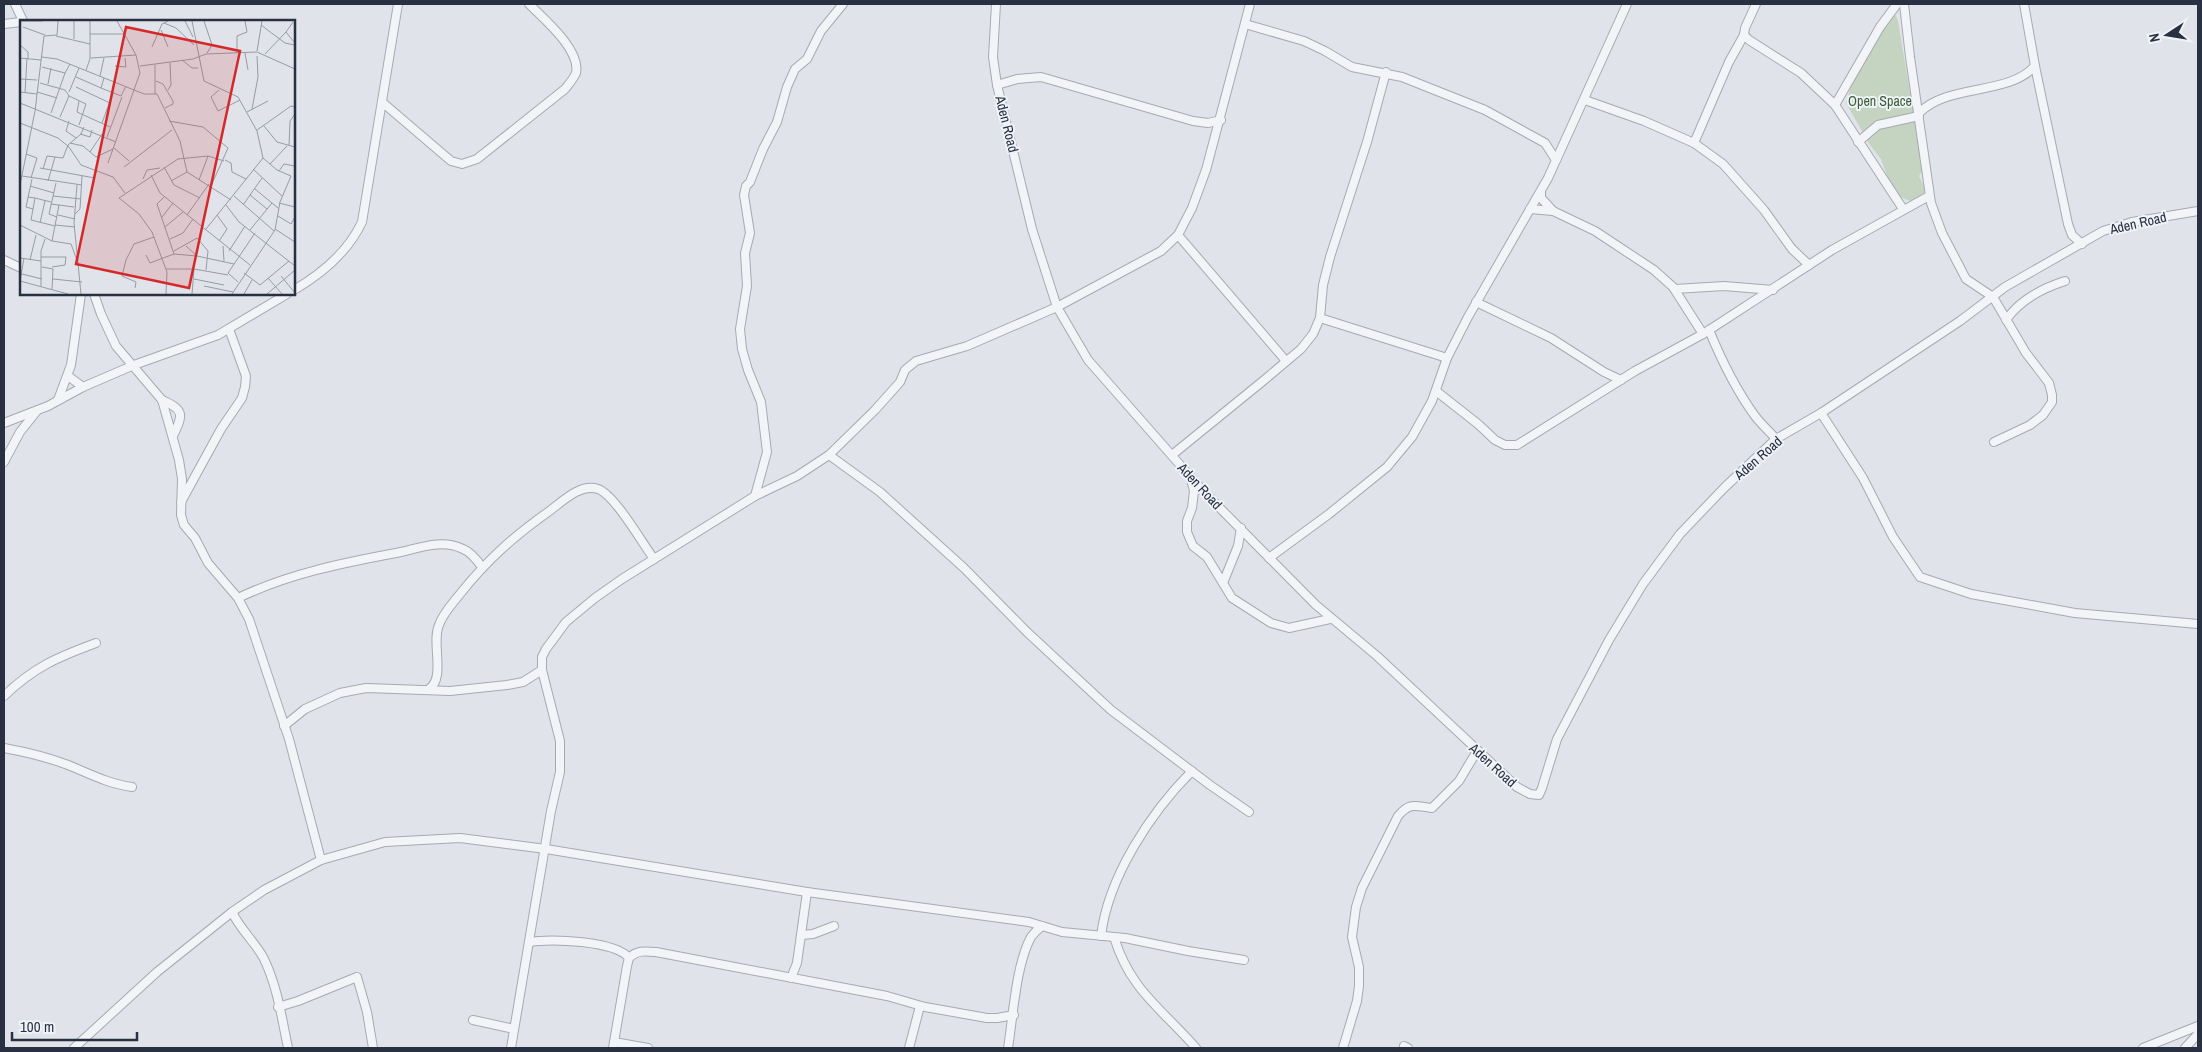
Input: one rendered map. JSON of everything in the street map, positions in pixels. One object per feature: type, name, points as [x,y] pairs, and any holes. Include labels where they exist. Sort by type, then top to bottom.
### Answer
[{"type":"street","points":[[15,4],[21,20]]},
{"type":"street","points":[[295,289],[312,280],[354,240],[362,222],[398,4]]},
{"type":"street","points":[[382,102],[451,160],[462,164],[477,159],[565,89],[576,74],[576,61],[571,50],[530,4]]},
{"type":"street","points":[[755,496],[767,452],[761,402],[753,386],[742,349],[740,328],[747,286],[745,254],[750,233],[744,195],[746,186],[750,182],[766,141],[777,122],[791,77],[796,69],[807,59],[821,31],[844,4]]},
{"type":"street","name":"Aden Road","points":[[996,4],[993,57],[997,85],[1032,229],[1057,307],[1088,360],[1190,478],[1330,619],[1371,651],[1517,787],[1534,796],[1539,795],[1557,739],[1609,640],[1643,584],[1680,534],[1724,488],[1776,439],[1821,412],[1993,297],[2005,287],[2103,232],[2132,222],[2198,211]]},
{"type":"street","points":[[511,1048],[561,758],[560,741],[542,670],[542,657],[546,649],[566,622],[595,598],[755,496],[797,476],[829,455],[876,410],[900,382],[906,370],[916,361],[967,346],[1057,307],[1161,251],[1178,235],[1192,208],[1206,170],[1221,120],[1250,4]]},
{"type":"street","points":[[1269,558],[1387,467],[1412,437],[1432,401],[1447,358],[1476,302],[1541,192],[1585,100],[1627,4]]},
{"type":"street","points":[[1694,143],[1729,62],[1744,35],[1745,28],[1756,4]]},
{"type":"street","points":[[1835,105],[1880,27],[1897,4]]},
{"type":"street","points":[[1904,4],[1929,196],[1942,233],[1966,279],[1993,297],[2026,353],[2049,384],[2052,402],[2043,415],[2030,425],[1994,442]]},
{"type":"street","points":[[2024,4],[2034,66],[2068,224],[2072,235],[2082,244]]},
{"type":"street","points":[[4,24],[20,22]]},
{"type":"street","points":[[1245,24],[1304,41],[1325,50],[1352,67],[1386,72],[1485,110],[1545,143],[1562,145]]},
{"type":"street","points":[[1744,35],[1800,73],[1835,105],[1903,209]]},
{"type":"street","points":[[1858,142],[1878,125],[1919,114],[1927,104],[1941,98],[2024,76],[2034,66]]},
{"type":"street","points":[[1172,455],[1286,361],[1313,334],[1320,318],[1323,285],[1330,257],[1370,133],[1386,72]]},
{"type":"street","points":[[997,85],[1017,79],[1041,77],[1193,120],[1208,123],[1221,120]]},
{"type":"street","points":[[1585,100],[1644,121],[1694,143],[1723,164],[1764,210],[1792,249],[1809,266]]},
{"type":"street","points":[[1545,143],[1556,160]]},
{"type":"street","points":[[1541,192],[1541,198],[1553,211]]},
{"type":"street","points":[[1436,391],[1495,440],[1511,446],[1518,445],[1621,380],[1706,332],[1832,250],[1880,225],[1903,209],[1929,196]]},
{"type":"street","points":[[1530,209],[1553,211],[1595,231],[1654,270],[1675,289],[1706,332],[1755,417],[1776,439]]},
{"type":"street","points":[[1178,235],[1286,361]]},
{"type":"street","points":[[4,260],[20,268]]},
{"type":"street","points":[[2006,320],[2014,309],[2041,290],[2065,280]]},
{"type":"street","points":[[1675,289],[1724,286],[1773,290]]},
{"type":"street","points":[[58,400],[68,376],[81,295]]},
{"type":"street","points":[[94,295],[116,346],[162,400],[173,436],[182,479],[180,504],[184,525],[196,538],[208,563],[238,598],[249,620],[284,726],[321,860]]},
{"type":"street","points":[[4,423],[36,412],[83,387],[134,365],[218,335],[285,295]]},
{"type":"street","points":[[1476,302],[1551,338],[1621,380]]},
{"type":"street","points":[[1320,318],[1447,358]]},
{"type":"street","points":[[180,504],[216,437],[242,398],[246,376],[229,328]]},
{"type":"street","points":[[68,376],[83,387]]},
{"type":"street","points":[[162,400],[177,407],[181,413],[181,418],[173,436]]},
{"type":"street","points":[[4,462],[20,432],[36,412]]},
{"type":"street","points":[[1821,412],[1863,478],[1894,537],[1920,576],[1972,594],[2076,613],[2198,624]]},
{"type":"street","points":[[829,455],[877,489],[964,568],[1027,632],[1111,710],[1249,812]]},
{"type":"street","points":[[1190,478],[1194,491],[1192,508],[1187,521],[1187,532],[1193,546],[1206,557],[1223,583],[1226,592],[1236,602],[1271,623],[1288,628],[1330,619]]},
{"type":"street","points":[[429,689],[436,683],[438,676],[436,637],[438,626],[448,610],[482,567],[522,530],[570,496],[589,488],[600,490],[612,498],[654,560]]},
{"type":"street","points":[[1223,583],[1238,546],[1241,528]]},
{"type":"street","points":[[238,598],[267,585],[311,571],[426,546],[444,545],[463,548],[482,567]]},
{"type":"street","points":[[4,696],[21,679],[59,656],[96,643]]},
{"type":"street","points":[[284,726],[305,709],[340,693],[366,688],[450,691],[507,685],[523,682],[542,670]]},
{"type":"street","points":[[4,748],[31,752],[117,785],[132,787]]},
{"type":"street","points":[[1343,1048],[1360,986],[1359,967],[1352,937],[1356,907],[1362,888],[1398,816],[1410,805],[1432,808],[1459,781],[1478,751]]},
{"type":"street","points":[[1101,936],[1111,896],[1128,858],[1148,821],[1192,771]]},
{"type":"street","points":[[74,1048],[157,972],[232,912],[264,890],[321,860],[385,842],[460,838],[546,849],[807,892],[1029,922],[1062,932],[1114,937],[1244,960]]},
{"type":"street","points":[[791,978],[796,963],[807,892]]},
{"type":"street","points":[[232,912],[237,923],[263,956],[272,978],[288,1048]]},
{"type":"street","points":[[801,935],[813,934],[834,926]]},
{"type":"street","points":[[1008,1048],[1027,947],[1032,935],[1042,926]]},
{"type":"street","points":[[1114,937],[1120,955],[1141,991],[1196,1048]]},
{"type":"street","points":[[530,942],[551,940],[593,944],[622,951],[629,958]]},
{"type":"street","points":[[648,1048],[613,1045],[629,958],[634,953],[650,952],[791,978],[887,996],[920,1006],[986,1018],[1014,1015]]},
{"type":"street","points":[[278,1007],[313,996],[357,977],[367,1012],[373,1048]]},
{"type":"street","points":[[910,1048],[920,1006]]},
{"type":"street","points":[[473,1020],[514,1029]]},
{"type":"street","points":[[2143,1048],[2198,1026]]},
{"type":"street","points":[[2185,1048],[2198,1034]]},
{"type":"green space","name":"Open Space","points":[[1891,13],[1896,16],[1898,21],[1909,87],[1926,165],[1919,176],[1924,186],[1925,195],[1911,201],[1894,195],[1881,159],[1870,145],[1846,103],[1855,72]]}]
